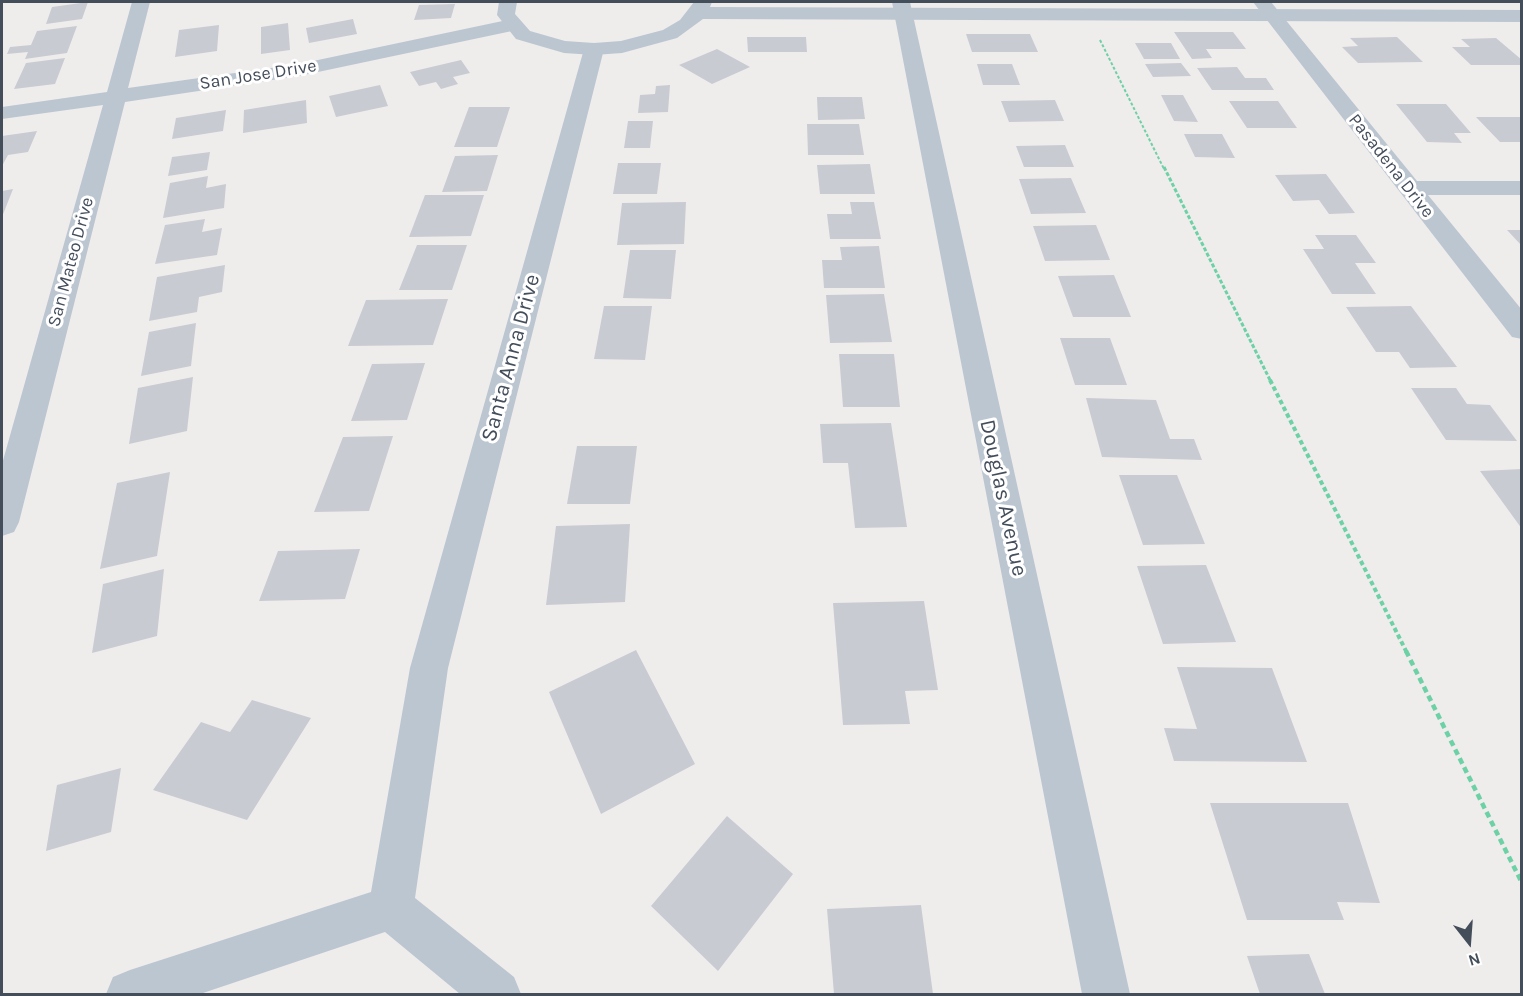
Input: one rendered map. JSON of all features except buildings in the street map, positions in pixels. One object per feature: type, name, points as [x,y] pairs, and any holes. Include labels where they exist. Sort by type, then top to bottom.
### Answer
[{"type":"street","name":"San Mateo Drive","points":[[2,522],[141,2]]},
{"type":"street","points":[[508,2],[506,15],[512,25],[523,35],[543,43],[594,49],[648,42],[670,34],[687,24],[700,7],[902,8],[1087,14],[1267,8],[1521,16]]},
{"type":"street","name":"Douglas Avenue","points":[[902,8],[1106,994]]},
{"type":"street","name":"Pasadena Drive","points":[[1267,8],[1521,330]]},
{"type":"street","name":"San Jose Drive","points":[[2,113],[299,70],[512,25]]},
{"type":"street","name":"Santa Anna Drive","points":[[391,908],[429,668],[594,49]]},
{"type":"street","points":[[1408,188],[1521,189]]},
{"type":"street","points":[[130,994],[391,908],[497,994]]},
{"type":"path","points":[[1087,14],[1521,883]]}]
